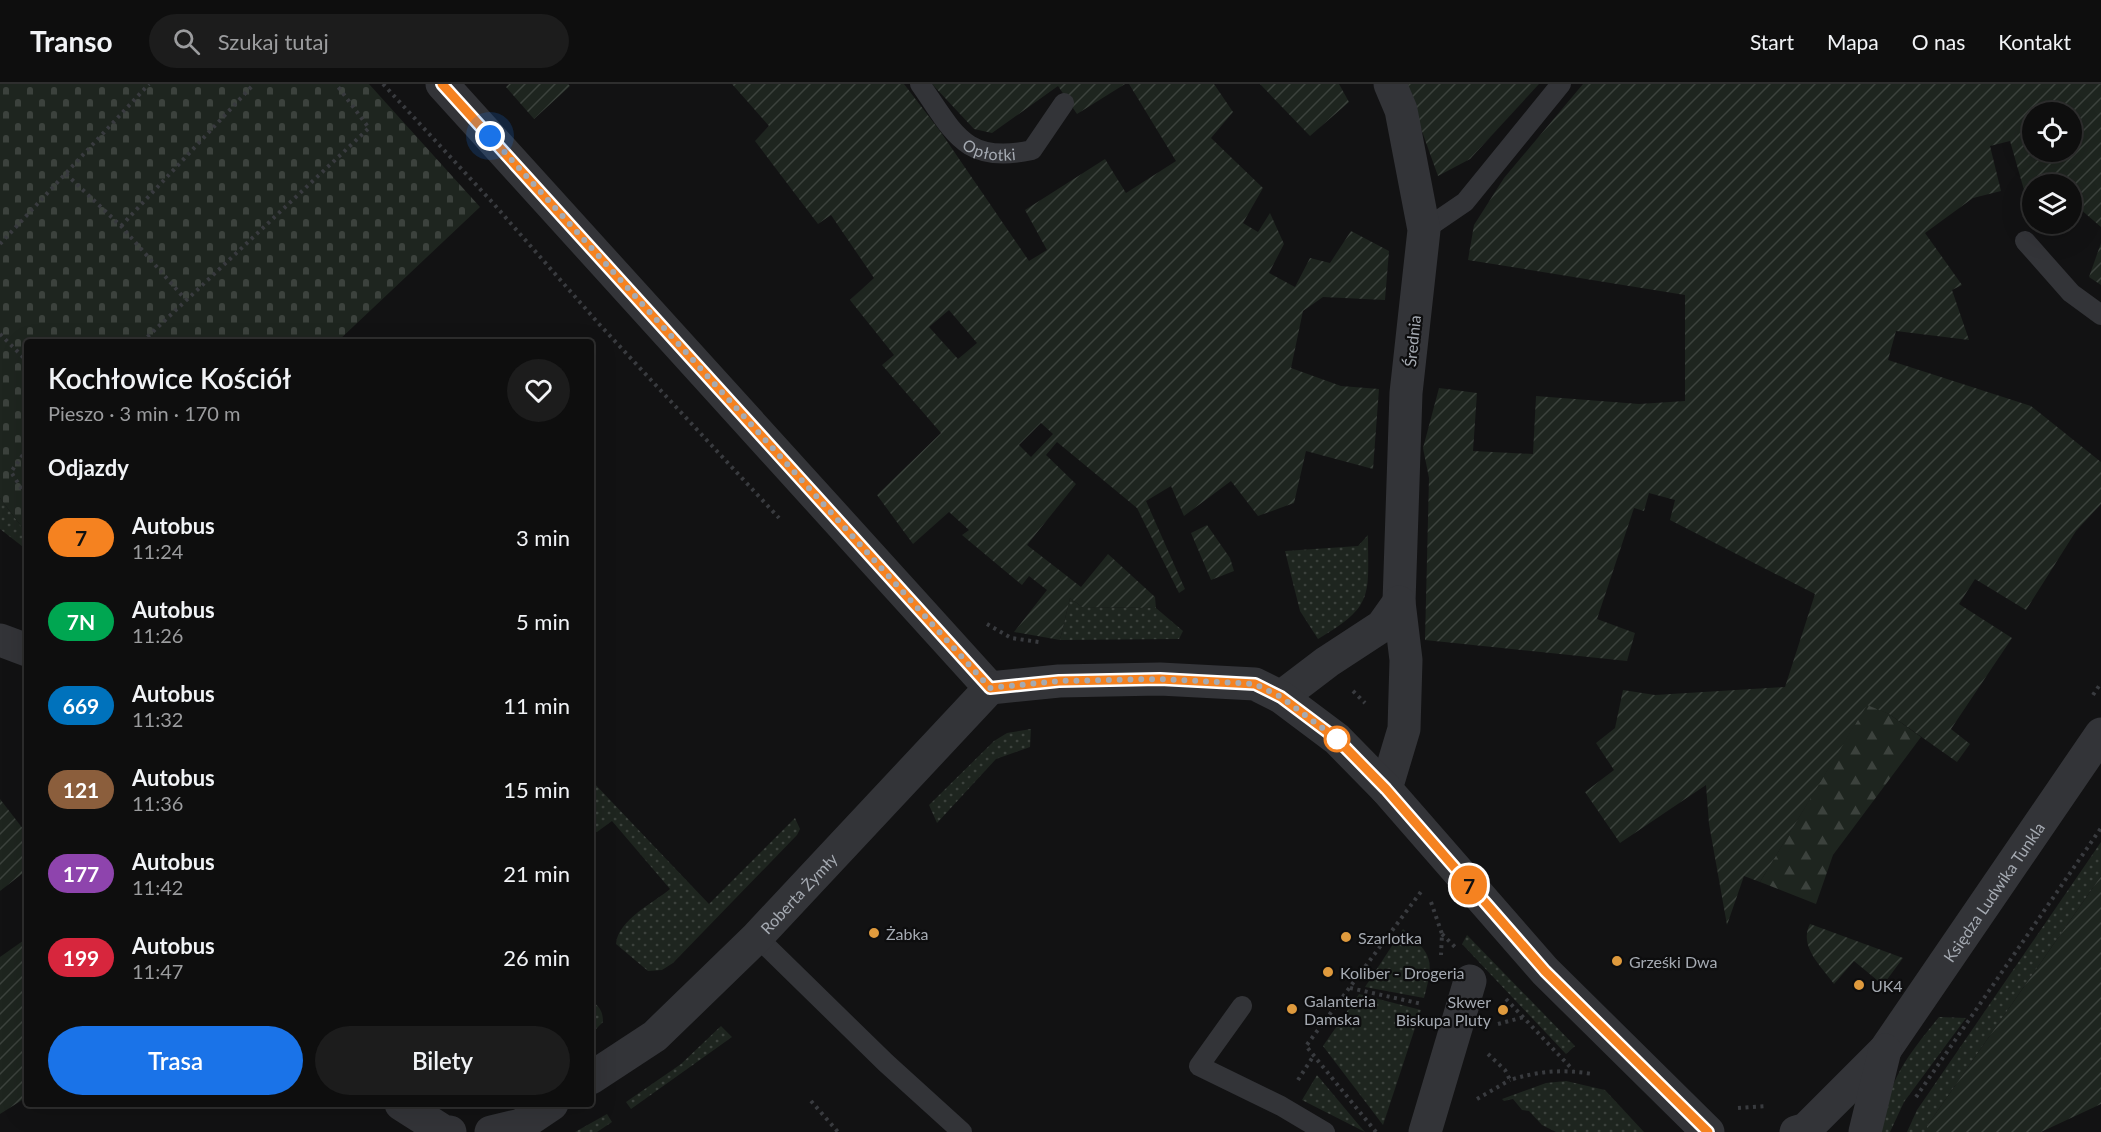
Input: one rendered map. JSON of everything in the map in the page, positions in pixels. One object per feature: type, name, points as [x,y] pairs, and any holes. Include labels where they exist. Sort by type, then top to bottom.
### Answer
[{"type":"street","points":[[442,84],[990,688],[1059,681],[1160,679],[1255,684],[1281,697],[1337,739],[1386,789],[1545,971],[1708,1132]]},
{"type":"street","name":"Średnia","points":[[1386,789],[1404,729],[1406,660],[1399,602],[1406,393],[1424,230],[1401,110],[1390,84]]},
{"type":"street","points":[[1281,697],[1327,662],[1382,627],[1399,602]]},
{"type":"street","points":[[0,640],[24,649]]},
{"type":"street","name":"Roberta Żymły","points":[[594,1076],[655,1036],[757,937],[990,688]]},
{"type":"street","name":"Księdza Ludwika Tunkla","points":[[1796,1132],[1806,1129],[1885,1050],[2101,734]]},
{"type":"street","points":[[1425,1132],[1470,981]]},
{"type":"street","name":"Księdza Ludwika Tunkla","points":[[1865,1132],[1885,1050]]},
{"type":"street","points":[[391,1107],[410,1132]]},
{"type":"street","points":[[406,1107],[443,1131],[450,1132]]},
{"type":"street","points":[[510,1130],[547,1107]]},
{"type":"lane","name":"Opłotki","points":[[920,84],[951,130],[968,146],[992,154],[1010,155],[1032,150],[1064,103]]},
{"type":"lane","points":[[1424,230],[1465,202],[1561,84]]},
{"type":"lane","points":[[2025,241],[2071,293],[2101,315]]},
{"type":"lane","points":[[757,937],[886,1063],[962,1132]]},
{"type":"lane","points":[[1242,1006],[1199,1066],[1281,1106],[1325,1132]]},
{"type":"path","points":[[0,244],[149,84]]},
{"type":"path","points":[[121,226],[254,84]]},
{"type":"path","points":[[145,339],[369,128],[336,84]]},
{"type":"path","points":[[383,84],[492,202],[599,324],[783,523]]},
{"type":"path","points":[[66,174],[121,226],[185,299]]},
{"type":"path","points":[[0,334],[24,358]]},
{"type":"path","points":[[24,453],[11,472],[24,492]]},
{"type":"path","points":[[984,622],[1011,638],[1047,643]]},
{"type":"path","points":[[1910,1106],[2101,828]]},
{"type":"path","points":[[1376,1132],[1306,1046],[1425,886],[1421,879]]},
{"type":"path","points":[[1442,934],[1457,950]]},
{"type":"path","points":[[1350,988],[1430,1006]]},
{"type":"path","points":[[1503,996],[1574,1071]]},
{"type":"path","points":[[1456,1025],[1505,1070],[1510,1080]]},
{"type":"path","points":[[1472,1103],[1483,1093],[1510,1080],[1540,1071],[1574,1071],[1602,1079]]},
{"type":"path","points":[[811,1101],[838,1132]]},
{"type":"path","points":[[1731,1107],[1743,1109],[1777,1104]]},
{"type":"green space","points":[[0,84],[369,84],[480,207],[340,339],[24,339],[24,530],[0,498]]},
{"type":"green space","points":[[509,84],[568,84],[570,86],[534,119],[506,87]]},
{"type":"green space","points":[[732,84],[904,84],[940,131],[1029,261],[1047,250],[1025,210],[1105,159],[1126,193],[1176,161],[1129,84],[1214,84],[1233,112],[1211,138],[1263,188],[1243,223],[1258,232],[1270,213],[1284,244],[1269,273],[1295,287],[1310,258],[1330,263],[1351,231],[1389,251],[1385,300],[1323,297],[1303,311],[1291,368],[1341,386],[1379,389],[1373,469],[1306,451],[1294,503],[1258,516],[1231,481],[1184,516],[1171,486],[1146,501],[1185,589],[1179,593],[1137,508],[1057,442],[1046,455],[1076,484],[1027,545],[1081,587],[1108,554],[1155,597],[1156,608],[1082,607],[1070,598],[1060,640],[1014,632],[1047,590],[1029,576],[1022,585],[962,535],[969,530],[949,512],[913,544],[877,495],[941,433],[882,365],[894,355],[850,300],[874,278],[831,215],[818,224],[755,141],[769,126]],"holes":[[[949,310],[977,343],[958,359],[929,327]],[[1041,423],[1053,434],[1031,457],[1019,445]]]},
{"type":"green space","points":[[932,84],[1125,84],[1077,114],[1058,86],[992,133],[974,129]]},
{"type":"green space","points":[[1260,84],[1339,84],[1349,102],[1310,136]]},
{"type":"green space","points":[[1405,84],[1539,84],[1470,159],[1438,176]]},
{"type":"green space","points":[[1583,84],[2101,84],[2101,227],[2082,211],[2082,174],[2022,174],[2022,183],[2010,141],[1990,146],[2001,191],[1973,198],[1925,233],[1962,285],[1952,290],[1969,340],[1896,331],[1888,360],[2031,406],[2101,462],[2101,504],[2076,531],[2026,610],[1975,579],[1959,604],[2012,638],[1951,729],[1970,744],[1957,762],[1889,714],[1867,705],[1760,882],[1744,876],[1727,925],[1709,824],[1706,785],[1620,843],[1585,792],[1614,770],[1596,743],[1615,728],[1623,690],[1655,695],[1785,687],[1815,594],[1670,520],[1675,500],[1649,493],[1644,511],[1634,508],[1597,619],[1635,633],[1627,661],[1425,640],[1429,478],[1423,448],[1439,388],[1477,393],[1473,451],[1533,454],[1536,396],[1639,404],[1685,401],[1685,295],[1468,260],[1474,225],[1504,178]]},
{"type":"green space","points":[[2101,243],[2101,285],[2089,277]]},
{"type":"green space","points":[[0,498],[24,530],[24,548],[0,529]]},
{"type":"green space","points":[[1207,525],[1230,558],[1234,571],[1211,580],[1191,533]]},
{"type":"green space","points":[[1368,535],[1368,572],[1364,597],[1350,617],[1318,639],[1300,611],[1285,551],[1358,546]]},
{"type":"green space","points":[[1070,598],[1082,607],[1156,608],[1183,631],[1179,639],[1060,640]]},
{"type":"green space","points":[[1867,704],[1889,714],[1921,737],[1833,855],[1816,904],[1760,882]]},
{"type":"green space","points":[[1031,729],[1030,747],[996,759],[937,823],[929,805],[994,741],[1007,733]]},
{"type":"green space","points":[[594,783],[709,904],[795,818],[800,829],[797,835],[673,963],[662,970],[648,971],[616,944],[618,935],[629,920],[670,889],[612,821],[594,832]]},
{"type":"green space","points":[[0,799],[24,830],[24,872],[0,891]]},
{"type":"green space","points":[[2101,842],[2101,876],[1927,1126],[1927,1132],[1907,1132],[1917,1110]]},
{"type":"green space","points":[[2101,876],[2101,1104],[2041,1132],[1927,1132],[1927,1126]]},
{"type":"green space","points":[[1810,924],[1903,958],[1883,985],[1854,961],[1834,984],[1809,948],[1807,932]]},
{"type":"green space","points":[[1403,929],[1420,945],[1428,959],[1430,966],[1424,998],[1365,987]]},
{"type":"green space","points":[[1467,935],[1575,1046],[1566,1054],[1462,944]]},
{"type":"green space","points":[[24,940],[24,1099],[0,1114],[0,957]]},
{"type":"green space","points":[[1359,994],[1421,1010],[1383,1125],[1323,1046]]},
{"type":"green space","points":[[594,1004],[600,1010],[603,1022],[594,1031]]},
{"type":"green space","points":[[1939,1017],[1966,1018],[1904,1102],[1890,1132],[1879,1132],[1900,1070]]},
{"type":"green space","points":[[721,1026],[732,1037],[631,1109],[626,1102],[681,1064]]},
{"type":"green space","points":[[1317,1075],[1358,1124],[1365,1132],[1302,1100]]},
{"type":"green space","points":[[1566,1081],[1605,1090],[1644,1132],[1556,1132],[1542,1125],[1529,1111],[1522,1110],[1513,1099],[1504,1101],[1502,1099],[1546,1083]]},
{"type":"green space","points":[[607,1114],[612,1122],[597,1132],[575,1132]]},
{"type":"bus line","name":"7","points":[[442,84],[990,688],[1059,681],[1160,679],[1255,684],[1281,697],[1337,739],[1386,789],[1545,971],[1708,1132]]},
{"type":"place","name":"Żabka","points":[[874,933]]},
{"type":"place","name":"Szarlotka","points":[[1346,937]]},
{"type":"place","name":"Grześki Dwa","points":[[1617,961]]},
{"type":"place","name":"Koliber - Drogeria","points":[[1328,972]]},
{"type":"place","name":"UK4","points":[[1859,985]]},
{"type":"place","name":"Galanteria Damska","points":[[1292,1009]]},
{"type":"place","name":"Skwer Biskupa Pluty","points":[[1503,1010]]},
{"type":"route","points":[[490,136],[990,688],[1059,681],[1160,679],[1255,684],[1281,697],[1337,739]]}]
